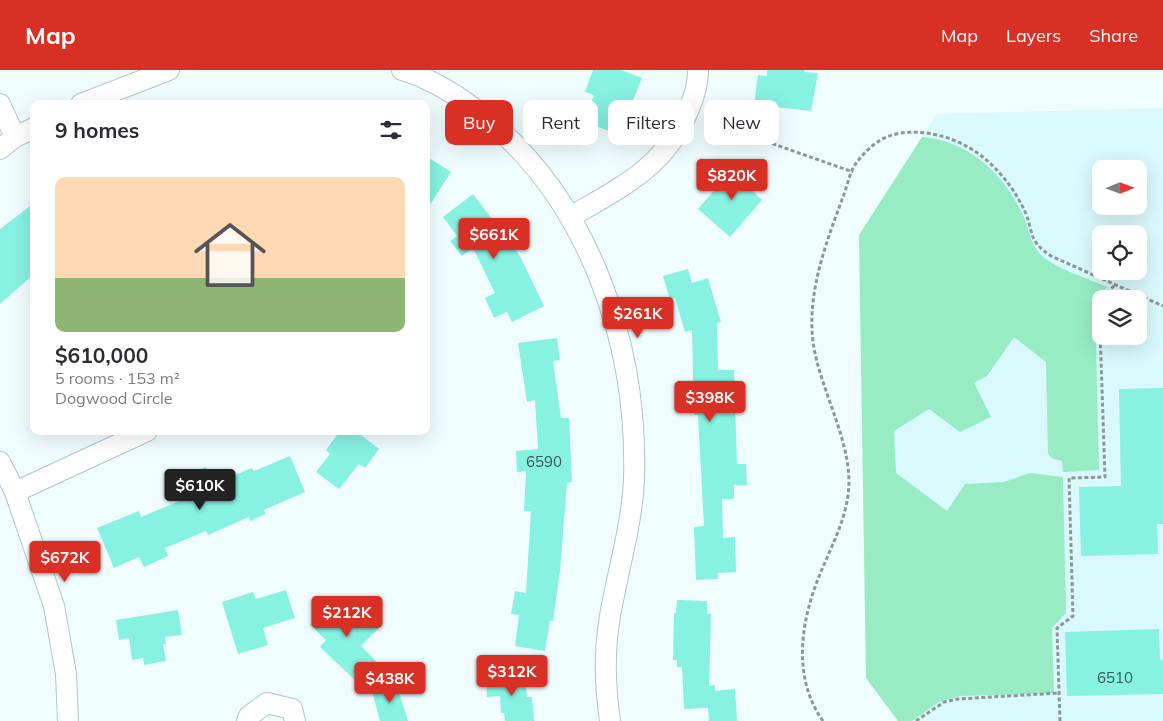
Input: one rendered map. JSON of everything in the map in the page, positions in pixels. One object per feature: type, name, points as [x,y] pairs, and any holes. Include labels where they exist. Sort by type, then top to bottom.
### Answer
[{"type":"street","points":[[90,100],[169,70]]},
{"type":"street","points":[[402,70],[444,89],[474,108],[510,138],[534,166],[570,217],[584,243],[604,288],[620,336],[630,383],[634,432],[634,481],[629,529],[610,617],[606,659],[607,699],[610,721]]},
{"type":"street","points":[[570,217],[630,181],[651,166],[668,148],[683,125],[694,99],[698,70]]},
{"type":"street","points":[[0,104],[8,143],[30,130]]},
{"type":"street","points":[[15,492],[138,435]]},
{"type":"street","points":[[0,462],[15,492],[54,606],[66,674],[68,721]]},
{"type":"street","points":[[247,721],[249,716],[267,704],[292,709],[295,721]]},
{"type":"path","points":[[823,721],[814,709],[806,689],[802,668],[803,646],[808,611],[818,579],[844,514],[848,494],[849,472],[843,441],[818,370],[813,341],[812,314],[819,265],[856,163],[878,141],[892,135],[912,132],[932,134],[952,139],[968,146],[985,158],[1010,187],[1026,215],[1032,237],[1039,248],[1051,256],[1163,306]]},
{"type":"path","points":[[775,145],[852,172]]},
{"type":"path","points":[[1060,721],[1057,628],[1073,616],[1069,478],[1105,477],[1099,300],[1116,284]]},
{"type":"path","points":[[916,721],[944,702],[958,699],[1059,694]]},
{"type":"shaded area","points":[[1163,108],[1163,721],[898,721],[866,678],[859,235],[937,114]]},
{"type":"green space","points":[[922,137],[939,140],[969,152],[995,173],[1015,200],[1023,215],[1032,241],[1042,256],[1064,269],[1108,287],[1105,290],[1092,290],[1092,345],[1096,345],[1099,470],[1063,472],[1062,461],[1051,458],[1048,453],[1046,362],[1014,337],[987,376],[974,383],[991,417],[960,432],[929,409],[894,431],[896,473],[947,511],[965,484],[1004,482],[1030,473],[1063,477],[1066,613],[1052,628],[1054,693],[960,696],[939,702],[912,721],[898,721],[866,678],[859,235]]},
{"type":"building","points":[[593,70],[621,70],[642,78],[633,100],[608,100],[608,131],[598,127],[598,100],[592,100],[594,95],[585,92]]},
{"type":"building","points":[[767,70],[805,70],[804,72],[818,73],[811,111],[779,107],[779,100],[755,100],[758,75],[767,76]]},
{"type":"building","points":[[430,159],[451,172],[430,205]]},
{"type":"building","points":[[738,163],[757,180],[749,188],[762,200],[730,237],[698,209]]},
{"type":"building","points":[[473,194],[520,256],[544,306],[512,322],[507,312],[494,318],[485,298],[495,293],[473,248],[462,256],[450,241],[457,236],[443,217]]},
{"type":"building","points":[[30,206],[30,278],[0,304],[0,229]]},
{"type":"building","points":[[688,269],[692,283],[708,278],[721,322],[717,323],[718,370],[734,370],[737,464],[746,464],[747,485],[734,485],[734,499],[722,499],[723,538],[735,537],[736,572],[718,573],[718,579],[696,580],[694,527],[704,526],[698,415],[694,415],[692,330],[685,332],[675,298],[670,300],[663,276]]},
{"type":"building","points":[[557,338],[560,360],[553,361],[561,418],[569,418],[572,482],[567,483],[560,571],[553,621],[550,621],[545,651],[515,646],[519,615],[511,614],[515,591],[526,593],[531,511],[524,511],[526,471],[517,472],[516,451],[538,449],[535,400],[527,402],[518,343]]},
{"type":"building","points":[[1163,388],[1163,524],[1157,524],[1158,554],[1081,556],[1079,487],[1121,486],[1119,389]]},
{"type":"building","points":[[337,435],[361,435],[379,449],[365,468],[359,464],[339,489],[316,472],[330,454],[326,450]]},
{"type":"building","points":[[290,456],[305,492],[264,510],[266,514],[250,521],[249,517],[208,535],[206,531],[165,548],[168,556],[144,567],[139,557],[114,568],[97,528],[139,511],[141,517],[189,497],[181,478],[206,467],[213,484],[252,468],[254,471]]},
{"type":"building","points":[[286,590],[295,618],[263,628],[268,645],[238,654],[222,602],[253,592],[256,599]]},
{"type":"building","points":[[335,598],[361,623],[371,612],[383,624],[361,646],[376,661],[356,681],[320,647],[326,640],[310,625]]},
{"type":"building","points":[[677,600],[707,601],[707,614],[711,614],[709,686],[715,685],[715,691],[735,689],[737,721],[709,721],[708,708],[684,709],[682,667],[677,667],[677,660],[673,660],[674,613],[676,613]]},
{"type":"building","points":[[178,610],[182,635],[165,637],[166,644],[163,644],[166,661],[144,665],[143,658],[132,660],[129,638],[119,640],[116,620]]},
{"type":"building","points":[[1159,629],[1160,660],[1163,659],[1163,694],[1067,696],[1065,632]]},
{"type":"building","points":[[525,675],[527,697],[532,697],[534,721],[505,721],[504,713],[501,713],[500,696],[487,697],[486,677]]},
{"type":"building","points":[[396,683],[408,721],[380,721],[372,691]]}]
